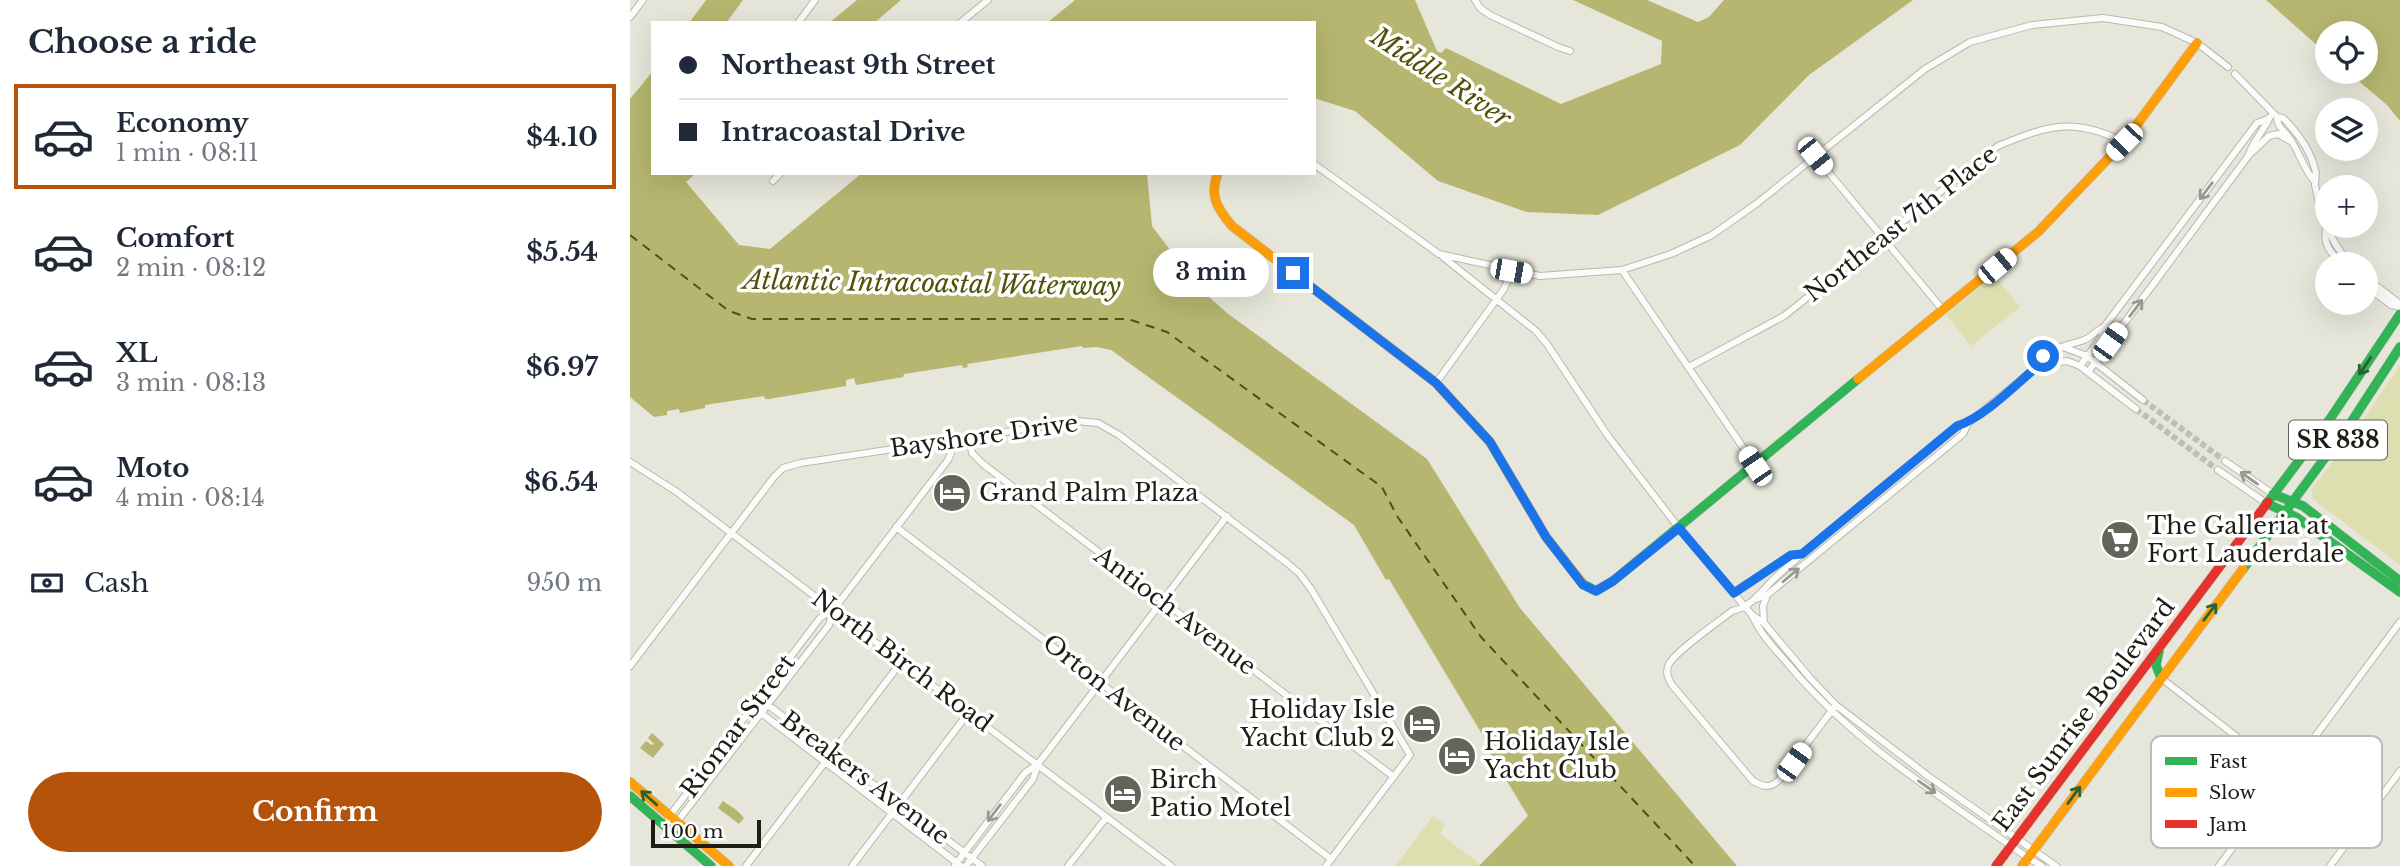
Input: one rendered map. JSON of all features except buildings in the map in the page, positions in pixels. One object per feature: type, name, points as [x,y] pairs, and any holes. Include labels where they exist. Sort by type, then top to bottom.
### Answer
[{"type":"street","points":[[630,17],[643,0]]},
{"type":"street","points":[[802,21],[816,0]]},
{"type":"street","points":[[962,21],[988,0]]},
{"type":"street","points":[[1475,0],[1480,8],[1490,15],[1570,51]]},
{"type":"street","points":[[1439,254],[1541,276],[1622,270],[1671,254],[1712,235],[1756,204],[1925,69],[1970,42],[2032,24],[2103,19],[2162,27],[2197,43],[2228,67]]},
{"type":"street","points":[[1216,175],[1211,191],[1213,199],[1232,226],[1436,383],[1490,442],[1546,537],[1583,585],[1596,591],[1613,581],[1679,528],[2038,232],[2124,142],[2197,43]]},
{"type":"street","points":[[2235,74],[2275,115],[2283,118],[2306,147],[2316,175]]},
{"type":"street","points":[[1755,600],[1762,589],[1802,554],[1957,426],[1968,423],[2039,365],[2043,356],[2070,342],[2083,340],[2104,327],[2257,122],[2275,115]]},
{"type":"street","points":[[2275,115],[2277,124],[2292,142],[2308,174],[2315,181]]},
{"type":"street","points":[[2088,372],[2249,155],[2249,150],[2267,127],[2268,119]]},
{"type":"street","name":"Northeast 7th Place","points":[[1689,367],[1784,316],[1998,146],[2035,131],[2071,125],[2102,131],[2124,142]]},
{"type":"street","points":[[2249,155],[2254,154],[2269,136],[2278,134],[2292,142]]},
{"type":"street","points":[[1815,156],[1943,310]]},
{"type":"street","points":[[1316,165],[1439,254],[1536,331],[1608,436],[1679,528],[1752,615],[1765,637],[1831,712],[1899,767],[2042,866]]},
{"type":"street","points":[[773,181],[779,175]]},
{"type":"street","points":[[1622,270],[1755,466]]},
{"type":"street","points":[[1436,383],[1497,299],[1508,282],[1511,271]]},
{"type":"street","points":[[2378,288],[2400,306]]},
{"type":"street","points":[[2378,295],[2391,305],[2400,306]]},
{"type":"street","name":"East Sunrise Boulevard","points":[[1996,866],[2330,419],[2400,314]]},
{"type":"street","points":[[2080,366],[2102,336],[2104,327]]},
{"type":"street","points":[[2063,347],[2087,356],[2143,400]]},
{"type":"street","name":"East Sunrise Boulevard","points":[[2028,858],[2352,421],[2400,347]]},
{"type":"street","points":[[2039,365],[2067,361],[2080,366],[2136,409]]},
{"type":"street","name":"Bayshore Drive","points":[[630,666],[774,477],[788,466],[1077,421],[1098,424],[1119,435],[1227,516],[1287,563],[1308,584],[1410,755],[1394,776]]},
{"type":"street","points":[[1836,705],[1780,779],[1770,787],[1765,787],[1753,780],[1725,748],[1672,685],[1667,672],[1669,664],[1678,654],[1732,611],[1767,595],[1963,434],[1968,423]]},
{"type":"street","name":"Antioch Avenue","points":[[969,437],[970,449],[979,461],[1394,776]]},
{"type":"street","name":"Riomar Street","points":[[666,828],[677,822],[829,625],[834,609],[948,460],[951,453],[949,440]]},
{"type":"street","name":"North Birch Road","points":[[630,461],[677,492],[834,609],[1171,866]]},
{"type":"street","points":[[2225,461],[2273,494],[2293,500],[2400,581]]},
{"type":"street","points":[[2218,470],[2266,503],[2285,511],[2400,592]]},
{"type":"street","points":[[957,865],[1025,773],[1038,764],[1227,516]]},
{"type":"street","name":"Orton Avenue","points":[[896,527],[1331,859]]},
{"type":"street","points":[[1734,593],[1791,555],[1802,554]]},
{"type":"street","points":[[1764,623],[1763,606],[1767,595]]},
{"type":"street","name":"Riomar Street","points":[[666,828],[669,815],[820,618],[834,609]]},
{"type":"street","points":[[1752,615],[1764,623],[1836,705],[1936,782],[2017,838],[2028,858],[2056,866]]},
{"type":"street","points":[[2315,736],[2400,622]]},
{"type":"street","points":[[2159,647],[2156,665],[2161,678],[2236,736]]},
{"type":"street","points":[[746,866],[902,661]]},
{"type":"street","name":"Breakers Avenue","points":[[755,703],[768,705],[982,866]]},
{"type":"street","name":"Breakers Avenue","points":[[755,703],[761,713],[957,865]]},
{"type":"street","points":[[852,866],[969,712]]},
{"type":"street","points":[[966,866],[1033,779],[1038,764]]},
{"type":"street","points":[[2382,795],[2400,771]]},
{"type":"street","points":[[1326,866],[1394,776]]},
{"type":"street","points":[[630,782],[729,866]]},
{"type":"street","points":[[630,796],[711,866]]},
{"type":"street","points":[[1068,866],[1106,818]]},
{"type":"street","points":[[2219,866],[2232,848]]},
{"type":"street","points":[[2330,866],[2343,848]]},
{"type":"green space","points":[[1992,277],[2000,282],[2020,307],[1971,346],[1946,315]]},
{"type":"green space","points":[[2400,365],[2400,565],[2313,499],[2312,489],[2353,435]]},
{"type":"green space","points":[[1433,816],[1445,825],[1440,834],[1483,866],[1395,866]]},
{"type":"water","points":[[706,0],[743,0],[727,21],[690,21]]},
{"type":"water","points":[[857,0],[901,0],[876,21],[831,21]]},
{"type":"water","name":"Middle River","points":[[1075,0],[1415,0],[1437,51],[1441,53],[1446,48],[1561,104],[1661,64],[1662,41],[1573,0],[1647,0],[1698,22],[1709,17],[1724,0],[1913,0],[1809,75],[1740,145],[1598,215],[1527,212],[1438,181],[1355,111],[1316,99],[1316,21],[1049,21]]},
{"type":"water","points":[[2266,0],[2400,0],[2400,121],[2387,105],[2362,84],[2378,84],[2378,21],[2315,21],[2315,43]]},
{"type":"water","name":"Atlantic Intracoastal Waterway","points":[[651,73],[651,175],[694,175],[686,182],[739,245],[770,249],[860,175],[1147,175],[1152,226],[1199,288],[1227,313],[1427,459],[1520,608],[1737,866],[1479,866],[1528,816],[1486,746],[1488,744],[1354,525],[1111,350],[1082,346],[967,364],[968,367],[963,368],[962,365],[904,374],[903,377],[856,385],[854,378],[846,380],[846,386],[769,399],[764,396],[705,405],[705,408],[680,413],[679,409],[654,417],[630,397],[630,99]]},
{"type":"water","points":[[652,733],[664,744],[653,758],[640,748],[646,741],[654,744],[648,738]]},
{"type":"water","points":[[723,801],[744,818],[739,824],[718,808]]},
{"type":"ferry route","points":[[630,235],[729,311],[752,319],[1128,319],[1167,332],[1382,487],[1397,516],[1481,637],[1695,866]]},
{"type":"tunnel","points":[[2143,400],[2225,461]]},
{"type":"tunnel","points":[[2136,409],[2218,470]]},
{"type":"traffic: fast","points":[[2268,502],[2330,419],[2400,314]]},
{"type":"traffic: fast","points":[[2243,569],[2352,421],[2400,347]]},
{"type":"traffic: fast","points":[[1583,584],[1596,591],[1613,581],[1858,379]]},
{"type":"traffic: fast","points":[[2273,494],[2303,506],[2400,581]]},
{"type":"traffic: fast","points":[[2266,503],[2296,517],[2400,592]]},
{"type":"traffic: fast","points":[[2159,651],[2156,665],[2161,678]]},
{"type":"traffic: fast","points":[[630,796],[711,866]]},
{"type":"traffic: slow","points":[[1858,379],[2038,232],[2124,142],[2197,43]]},
{"type":"traffic: slow","points":[[1217,175],[1214,188],[1216,201],[1232,226],[1436,383],[1490,442],[1546,537],[1583,584]]},
{"type":"traffic: slow","points":[[2022,866],[2243,569]]},
{"type":"traffic: slow","points":[[630,782],[729,866]]},
{"type":"traffic: jam","points":[[1996,866],[2268,502]]},
{"type":"place","name":"Grand Palm Plaza","points":[[952,493]]},
{"type":"place","name":"The Galleria at Fort Lauderdale","points":[[2120,540]]},
{"type":"place","name":"Holiday Isle Yacht Club 2","points":[[1422,724]]},
{"type":"place","name":"Holiday Isle Yacht Club","points":[[1457,756]]},
{"type":"place","name":"Birch Patio Motel","points":[[1123,794]]},
{"type":"route","points":[[1293,273],[1436,383],[1490,442],[1546,537],[1583,585],[1596,591],[1604,588],[1679,528],[1734,593],[1791,555],[1802,554],[1957,426],[1968,423],[1992,404],[2039,365],[2043,356]]}]
